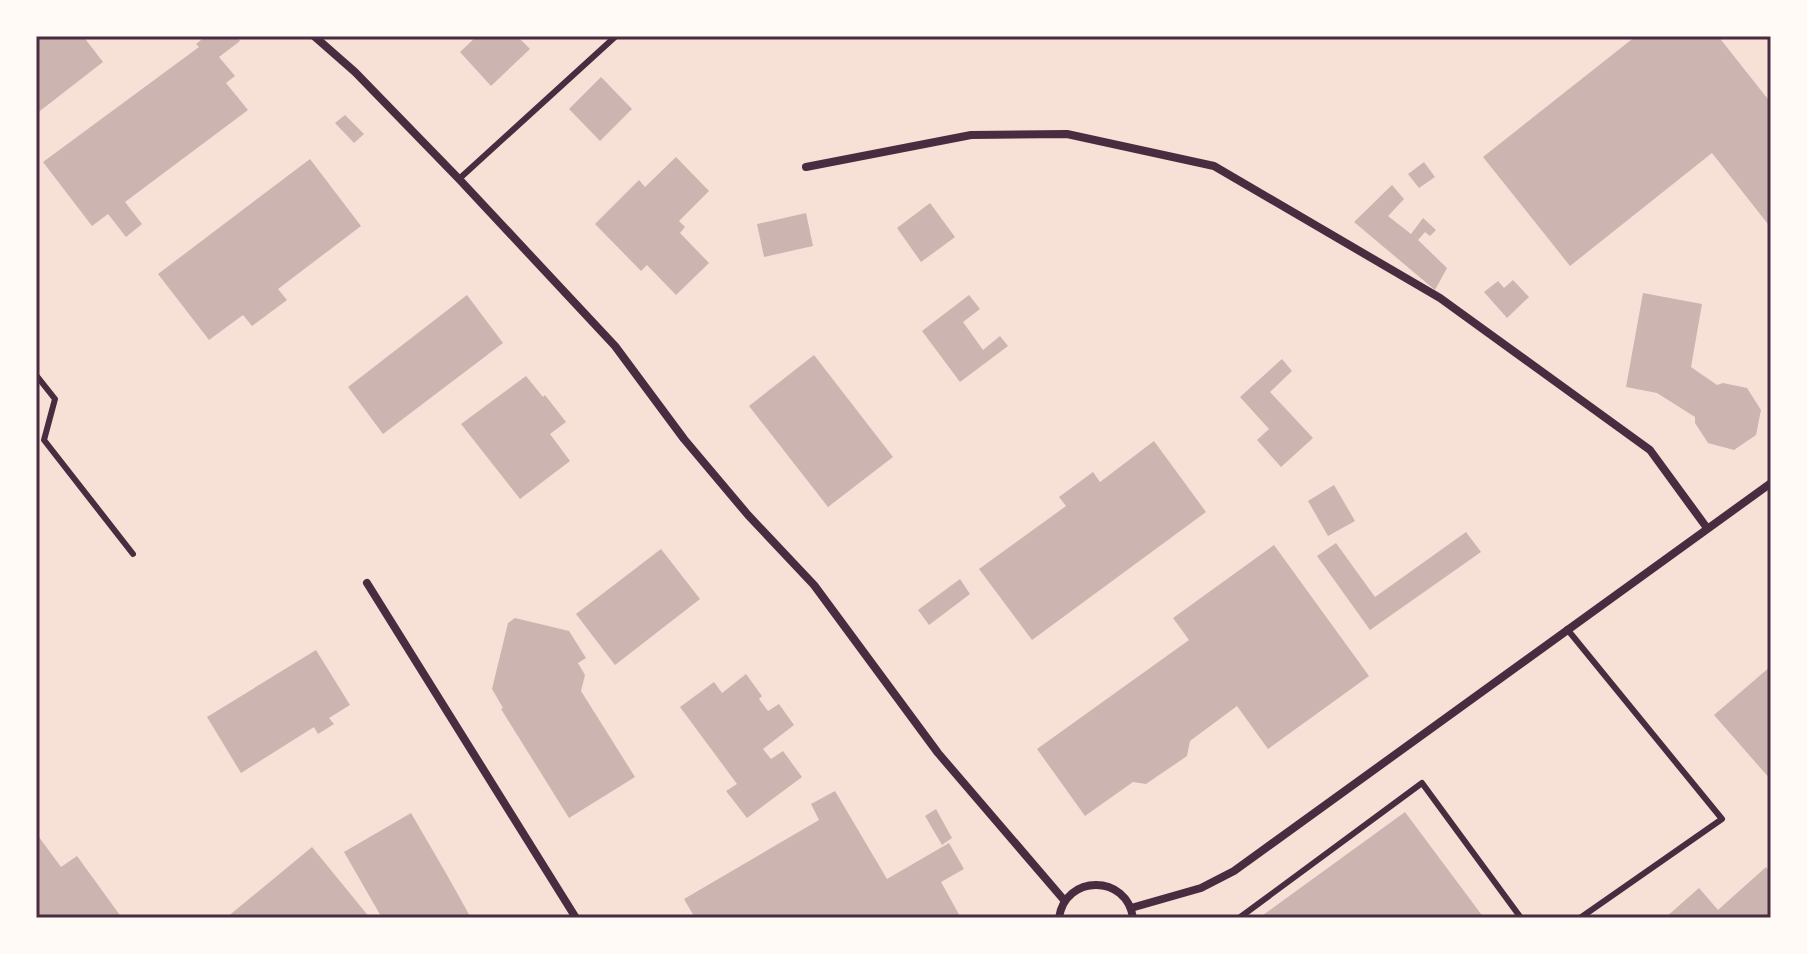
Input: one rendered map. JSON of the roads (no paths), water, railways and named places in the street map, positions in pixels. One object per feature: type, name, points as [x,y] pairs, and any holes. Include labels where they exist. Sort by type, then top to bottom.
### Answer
[{"type":"street","points":[[314,36],[355,72],[459,179],[615,346],[684,439],[748,515],[814,585],[938,753],[1064,900]]},
{"type":"street","points":[[806,167],[971,135],[1067,134],[1214,166],[1440,298],[1650,450],[1707,528]]},
{"type":"street","points":[[1059,918],[1064,900],[1086,884],[1113,888],[1124,896],[1132,913],[1201,888],[1234,871],[1771,483]]},
{"type":"street","points":[[367,583],[576,918]]},
{"type":"lane","points":[[459,179],[616,36]]},
{"type":"lane","points":[[36,375],[55,399],[44,440],[133,554]]},
{"type":"lane","points":[[1567,629],[1722,819],[1580,918]]},
{"type":"lane","points":[[1239,918],[1422,783],[1521,918]]}]
